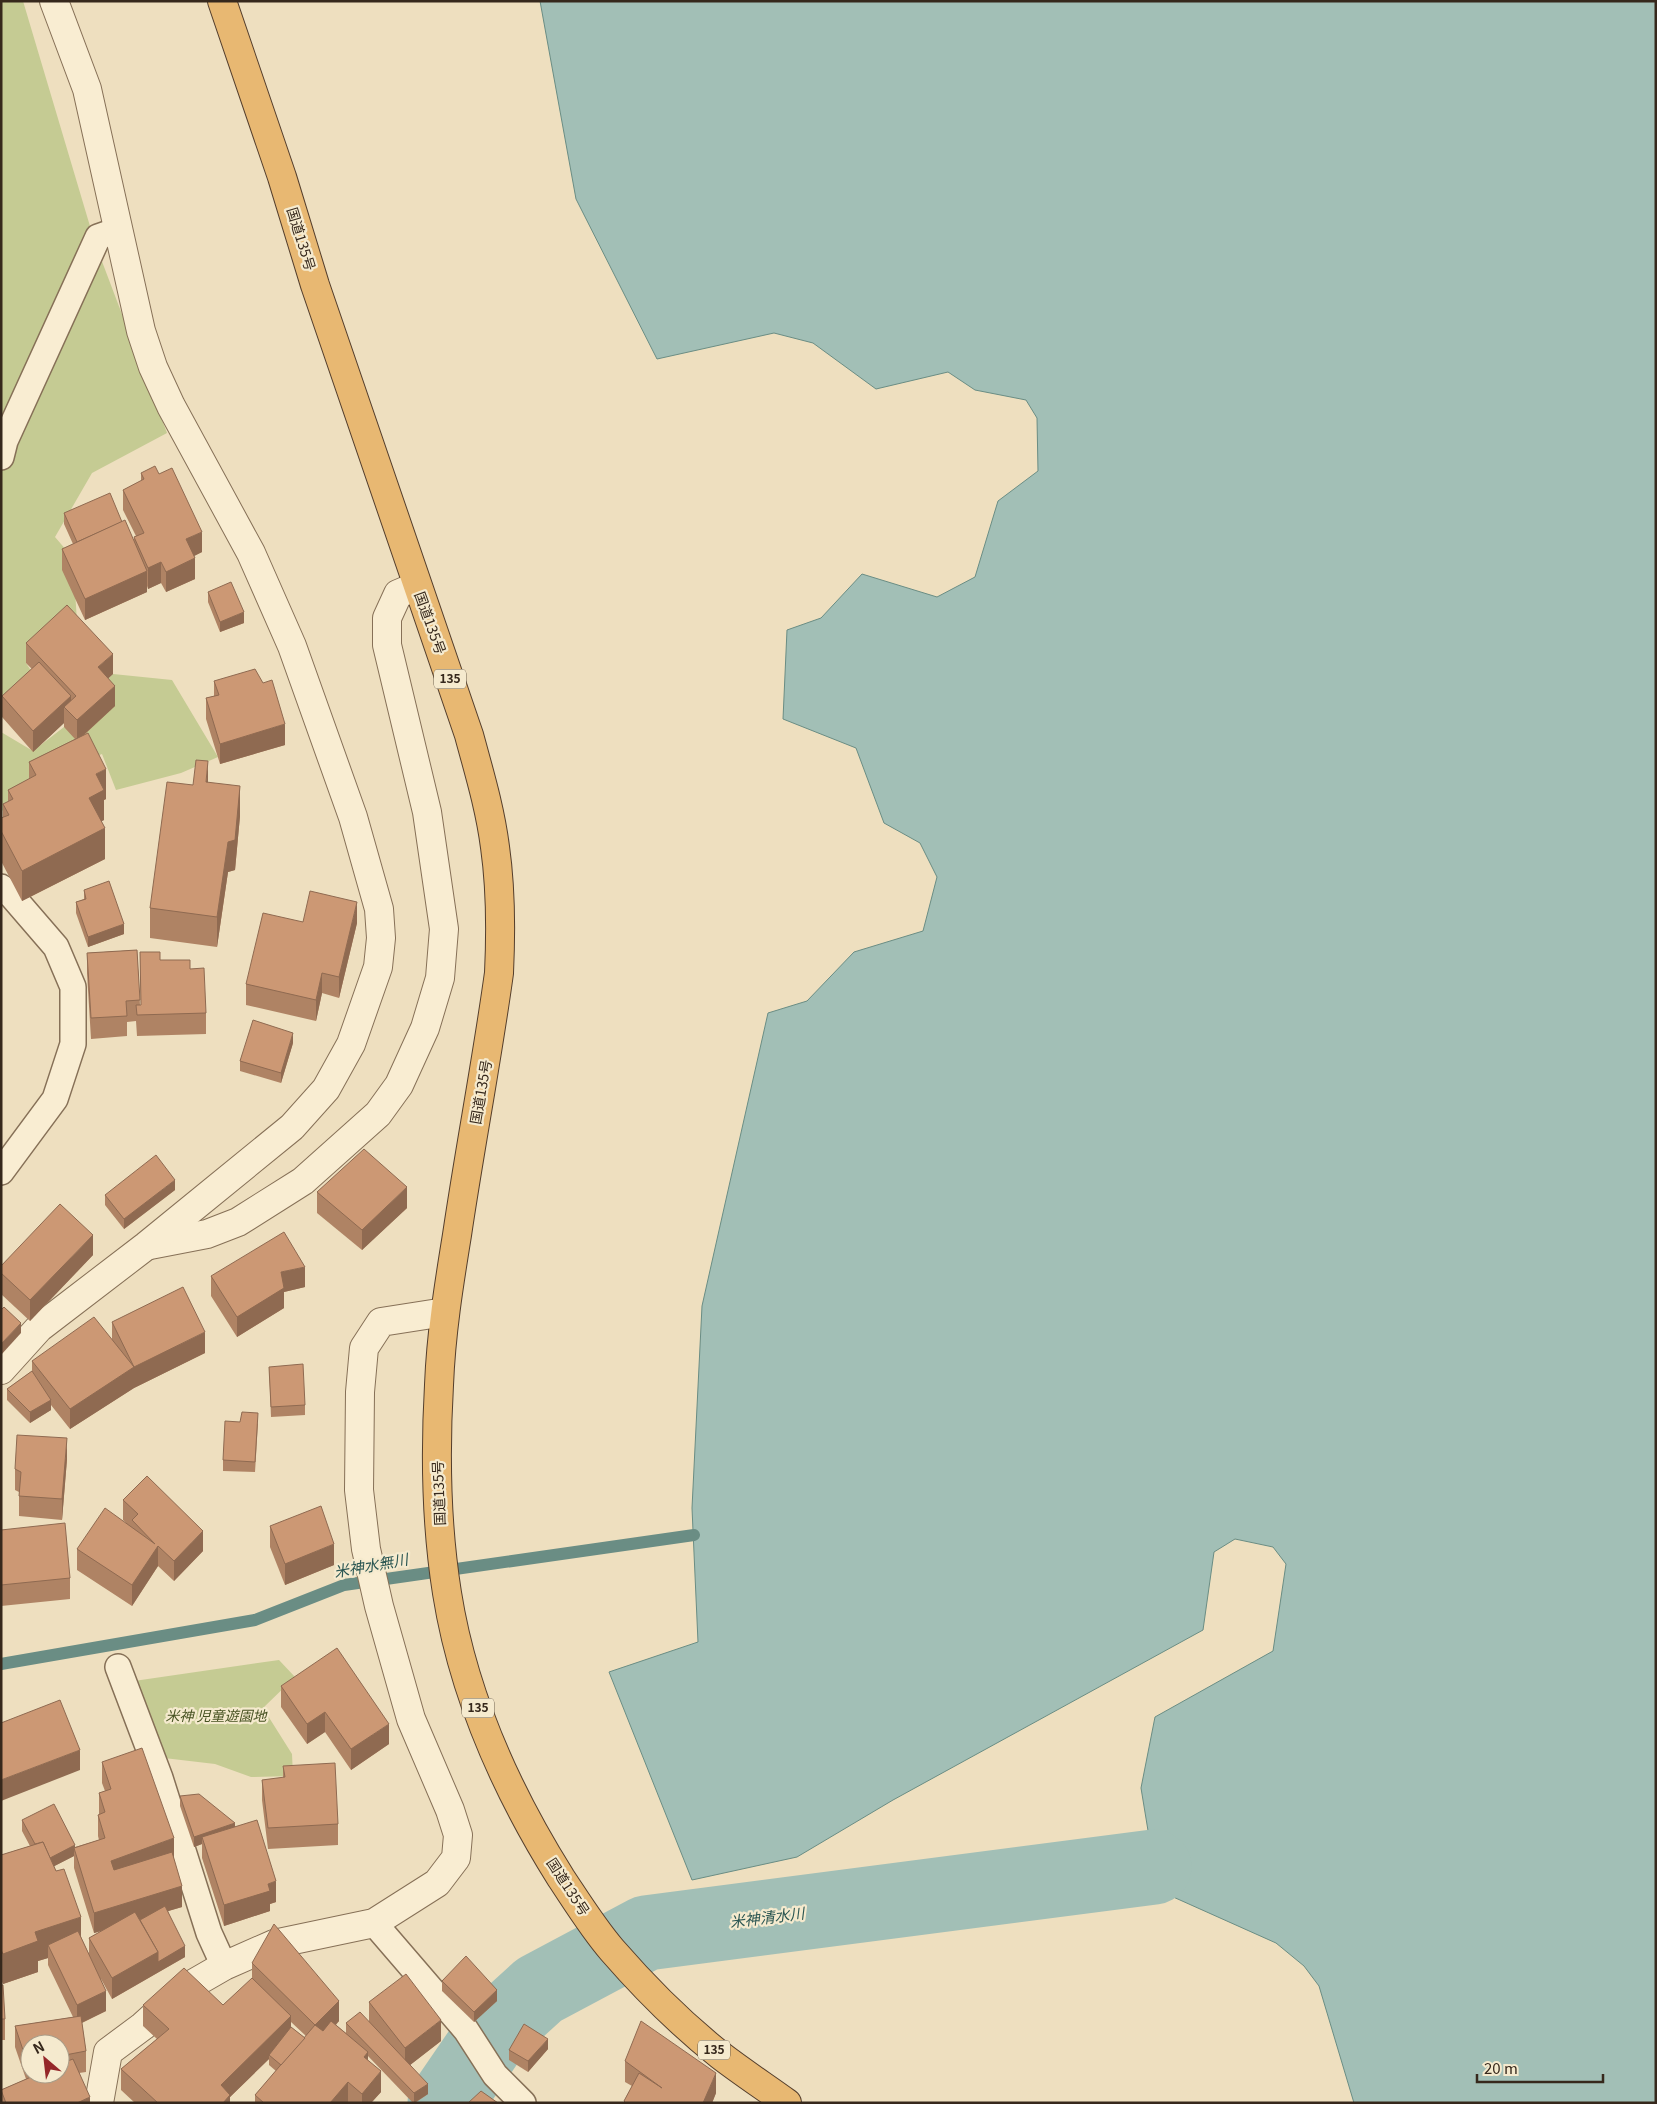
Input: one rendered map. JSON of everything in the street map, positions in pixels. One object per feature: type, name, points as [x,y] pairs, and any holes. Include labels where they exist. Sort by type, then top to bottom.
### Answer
[{"type":"highway","name":"国道135号","points":[[222,1],[417,586],[466,726],[485,793],[495,846],[501,934],[499,973],[445,1312],[439,1384],[437,1469],[443,1563],[447,1596],[457,1638],[482,1720],[516,1800],[542,1847],[601,1935],[647,1988],[719,2054],[787,2103]]},
{"type":"street","points":[[1,1370],[40,1328],[146,1246],[292,1127],[326,1089],[351,1044],[378,967],[381,938],[380,909],[353,817],[292,646],[251,553],[171,406],[141,331],[87,89],[54,1]]},
{"type":"street","points":[[146,1246],[207,1234],[238,1222],[303,1181],[378,1114],[399,1085],[425,1028],[440,978],[444,929],[428,812],[388,645],[388,618],[398,594],[417,586]]},
{"type":"street","points":[[99,2103],[108,2052],[143,2026],[184,1988],[224,1966],[274,1944],[374,1923],[437,1884],[456,1858],[458,1835],[450,1810],[411,1719],[379,1606],[366,1549],[359,1490],[360,1392],[364,1348],[381,1322],[445,1312]]},
{"type":"lane","points":[[1,457],[8,432],[98,237],[118,230]]},
{"type":"lane","points":[[1,887],[12,896],[56,947],[74,987],[73,1044],[55,1098],[1,1172]]},
{"type":"lane","points":[[118,1667],[160,1778],[209,1933],[224,1966]]},
{"type":"lane","points":[[374,1923],[466,2030],[494,2075],[523,2103]]},
{"type":"green space","points":[[1,1],[23,1],[95,243],[167,433],[92,473],[55,537],[73,558],[77,622],[26,663],[39,683],[1,714]]},
{"type":"green space","points":[[113,674],[172,680],[218,757],[181,773],[116,790],[102,754],[45,777],[23,804],[1,811],[1,732],[33,751],[64,727],[98,688]]},
{"type":"green space","name":"米神 児童遊園地","points":[[279,1660],[295,1677],[263,1708],[292,1754],[293,1776],[251,1777],[215,1764],[164,1758],[134,1681]]},
{"type":"water","points":[[540,1],[1656,1],[1656,2103],[1354,2103],[1319,1986],[1304,1966],[1276,1943],[1171,1896],[1154,1867],[1141,1788],[1155,1717],[1273,1651],[1286,1564],[1273,1547],[1235,1539],[1214,1552],[1203,1630],[893,1800],[797,1857],[692,1880],[609,1672],[698,1642],[692,1508],[702,1306],[768,1013],[807,1001],[854,952],[923,931],[937,877],[920,843],[884,823],[856,748],[783,719],[787,630],[821,618],[862,574],[937,597],[975,577],[998,501],[1038,471],[1037,418],[1026,400],[975,390],[948,372],[876,389],[813,343],[774,333],[657,359],[576,199]]},
{"type":"building","points":[[155,466],[159,474],[172,468],[202,532],[186,539],[195,558],[166,572],[161,562],[148,568],[134,537],[144,533],[123,490],[144,479],[141,473]]},
{"type":"building","points":[[110,493],[122,522],[77,542],[64,513]]},
{"type":"building","points":[[125,520],[147,571],[85,599],[62,549]]},
{"type":"building","points":[[231,582],[244,612],[220,622],[208,592]]},
{"type":"building","points":[[67,605],[113,654],[98,667],[115,686],[77,720],[64,707],[76,696],[26,643]]},
{"type":"building","points":[[39,662],[71,696],[33,731],[2,696]]},
{"type":"building","points":[[255,669],[263,683],[272,680],[285,724],[220,744],[206,698],[219,695],[214,681]]},
{"type":"building","points":[[88,733],[106,769],[96,774],[104,790],[89,798],[105,828],[22,871],[1,831],[1,818],[9,815],[3,804],[13,799],[8,790],[36,775],[29,762]]},
{"type":"building","points":[[196,760],[208,761],[206,782],[240,786],[235,840],[228,842],[217,917],[150,908],[167,782],[193,785]]},
{"type":"building","points":[[109,881],[124,924],[88,937],[76,902],[86,899],[84,890]]},
{"type":"building","points":[[310,891],[357,902],[339,977],[322,973],[316,1000],[246,984],[263,913],[303,922]]},
{"type":"building","points":[[137,950],[140,1000],[126,1001],[127,1016],[91,1018],[87,953]]},
{"type":"building","points":[[140,952],[160,952],[160,960],[190,960],[190,969],[204,968],[206,1013],[137,1015],[136,1005],[141,1005]]},
{"type":"building","points":[[253,1020],[293,1033],[281,1073],[240,1061]]},
{"type":"building","points":[[364,1149],[407,1187],[362,1230],[317,1192]]},
{"type":"building","points":[[156,1155],[175,1180],[124,1219],[105,1195]]},
{"type":"building","points":[[60,1204],[93,1235],[30,1300],[1,1273],[1,1266]]},
{"type":"building","points":[[284,1232],[305,1267],[281,1272],[284,1288],[237,1317],[211,1276]]},
{"type":"building","points":[[183,1287],[205,1332],[134,1367],[112,1322]]},
{"type":"building","points":[[4,1307],[21,1323],[1,1344],[1,1310]]},
{"type":"building","points":[[94,1317],[134,1367],[70,1409],[32,1361]]},
{"type":"building","points":[[303,1364],[305,1405],[271,1407],[269,1367]]},
{"type":"building","points":[[32,1371],[51,1400],[30,1412],[7,1389]]},
{"type":"building","points":[[242,1412],[258,1413],[255,1462],[223,1460],[225,1421],[240,1422]]},
{"type":"building","points":[[17,1435],[67,1438],[62,1499],[19,1496],[21,1472],[15,1469]]},
{"type":"building","points":[[147,1476],[203,1531],[174,1561],[158,1546],[132,1585],[77,1549],[105,1508],[155,1544],[132,1520],[138,1514],[123,1500]]},
{"type":"building","points":[[321,1506],[334,1544],[285,1564],[270,1526]]},
{"type":"building","points":[[65,1523],[70,1578],[1,1585],[1,1530]]},
{"type":"building","points":[[337,1648],[389,1724],[351,1749],[325,1712],[307,1724],[281,1686]]},
{"type":"building","points":[[60,1700],[80,1750],[1,1780],[1,1723]]},
{"type":"building","points":[[142,1748],[174,1838],[111,1861],[114,1870],[172,1852],[182,1886],[94,1913],[74,1848],[105,1838],[98,1815],[105,1812],[99,1793],[111,1789],[102,1762]]},
{"type":"building","points":[[335,1763],[338,1824],[268,1828],[262,1780],[285,1777],[283,1766]]},
{"type":"building","points":[[199,1794],[235,1823],[194,1837],[180,1796]]},
{"type":"building","points":[[54,1804],[75,1845],[50,1858],[43,1842],[35,1844],[22,1820]]},
{"type":"building","points":[[257,1820],[276,1881],[268,1884],[270,1891],[224,1905],[202,1837]]},
{"type":"building","points":[[43,1842],[56,1871],[64,1869],[81,1917],[35,1932],[38,1941],[3,1954],[1,1950],[1,1855]]},
{"type":"building","points":[[165,1906],[185,1946],[158,1962],[158,1952],[140,1920]]},
{"type":"building","points":[[135,1912],[158,1952],[112,1978],[89,1938]]},
{"type":"building","points":[[274,1924],[339,2001],[315,2025],[252,1963]]},
{"type":"building","points":[[78,1931],[106,1991],[77,2005],[48,1945]]},
{"type":"building","points":[[466,1956],[497,1990],[474,2012],[442,1981]]},
{"type":"building","points":[[184,1968],[223,2005],[252,1978],[291,2016],[221,2085],[230,2095],[223,2103],[158,2103],[121,2069],[169,2029],[143,2005]]},
{"type":"building","points":[[406,1974],[441,2020],[405,2048],[369,2002]]},
{"type":"building","points":[[1,1985],[3,1985],[5,2019],[1,2019]]},
{"type":"building","points":[[360,2012],[428,2084],[414,2093],[346,2023]]},
{"type":"building","points":[[81,2016],[86,2051],[70,2054],[70,2034],[20,2034],[20,2041],[15,2026]]},
{"type":"building","points":[[331,2021],[368,2052],[364,2057],[381,2071],[362,2094],[348,2082],[330,2103],[264,2103],[255,2095],[315,2025],[323,2031]]},
{"type":"building","points":[[641,2021],[716,2073],[703,2103],[626,2103],[624,2101],[639,2073],[662,2088],[625,2061]]},
{"type":"building","points":[[524,2024],[548,2039],[528,2061],[509,2050]]},
{"type":"building","points":[[291,2027],[305,2038],[281,2065],[269,2055]]},
{"type":"building","points":[[73,2059],[90,2097],[77,2103],[6,2103],[1,2090],[20,2082],[20,2084],[70,2084],[70,2060]]},
{"type":"building","points":[[481,2091],[498,2103],[468,2103]]},
{"type":"waterway","name":"米神水無川","points":[[1,1664],[255,1620],[344,1585],[694,1535]]},
{"type":"waterway","name":"米神清水川","points":[[445,2103],[495,2030],[539,1990],[646,1933],[1154,1867]]}]
